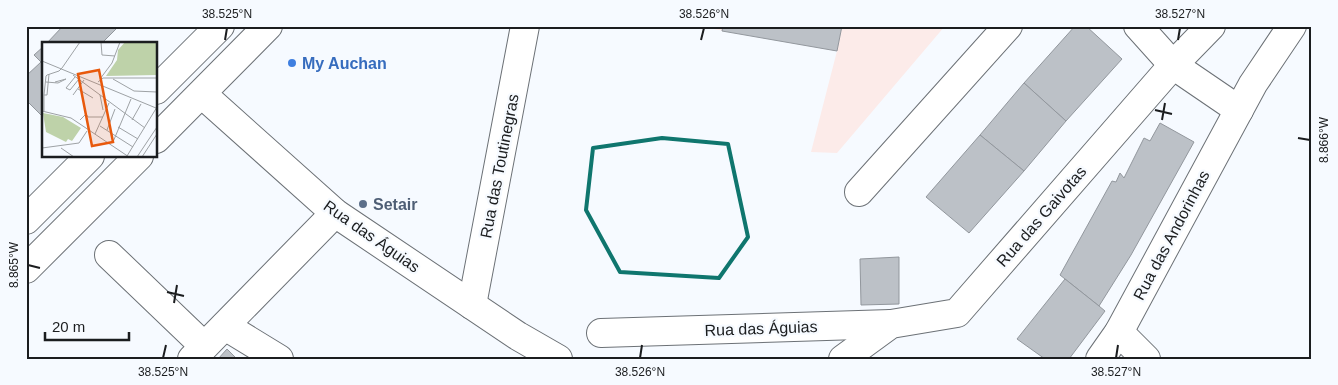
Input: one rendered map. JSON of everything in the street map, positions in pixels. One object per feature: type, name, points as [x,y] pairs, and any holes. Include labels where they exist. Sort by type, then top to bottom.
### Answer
[{"type":"street","points":[[158,88],[220,26]]},
{"type":"street","points":[[158,137],[268,26]]},
{"type":"street","name":"Rua das Toutinegras","points":[[472,305],[525,26]]},
{"type":"street","points":[[859,192],[1008,26]]},
{"type":"street","points":[[1138,26],[1173,65],[1239,110]]},
{"type":"street","name":"Rua das Gaivotas","points":[[843,359],[891,324],[957,313],[1173,65],[1211,26]]},
{"type":"street","name":"Rua das Andorinhas","points":[[1100,359],[1119,332],[1253,84],[1292,26]]},
{"type":"street","name":"Rua das Águias","points":[[202,94],[335,213],[518,336],[558,359]]},
{"type":"street","points":[[26,220],[88,158]]},
{"type":"street","points":[[26,269],[137,158]]},
{"type":"street","points":[[109,254],[198,352],[335,213]]},
{"type":"street","name":"Rua das Águias","points":[[601,333],[891,324]]},
{"type":"street","points":[[224,326],[279,359]]},
{"type":"street","points":[[1119,332],[1146,359]]},
{"type":"highlighted area","points":[[662,138],[728,144],[748,237],[719,278],[620,272],[586,210],[593,148]]},
{"type":"shaded area","points":[[697,26],[945,26],[837,153],[811,152],[837,51]]},
{"type":"building","points":[[63,26],[119,26],[103,42],[48,42]]},
{"type":"building","points":[[723,26],[842,26],[837,51],[722,31]]},
{"type":"building","points":[[1075,26],[1086,26],[1122,59],[1066,121],[1024,83]]},
{"type":"building","points":[[42,48],[42,116],[26,100],[26,76],[41,62],[34,55]]},
{"type":"building","points":[[1024,83],[1066,121],[1024,171],[980,135]]},
{"type":"building","points":[[1160,123],[1194,142],[1131,255],[1099,306],[1060,275],[1112,181],[1116,182],[1120,173],[1124,178],[1144,138],[1150,141]]},
{"type":"building","points":[[980,135],[1024,171],[969,233],[926,197]]},
{"type":"building","points":[[899,257],[899,304],[861,305],[860,259]]},
{"type":"building","points":[[1065,279],[1105,311],[1069,359],[1045,359],[1017,339]]},
{"type":"building","points":[[227,349],[237,359],[218,359]]},
{"type":"place","name":"My Auchan","points":[[292,63]]},
{"type":"place","name":"Setair","points":[[363,204]]}]
